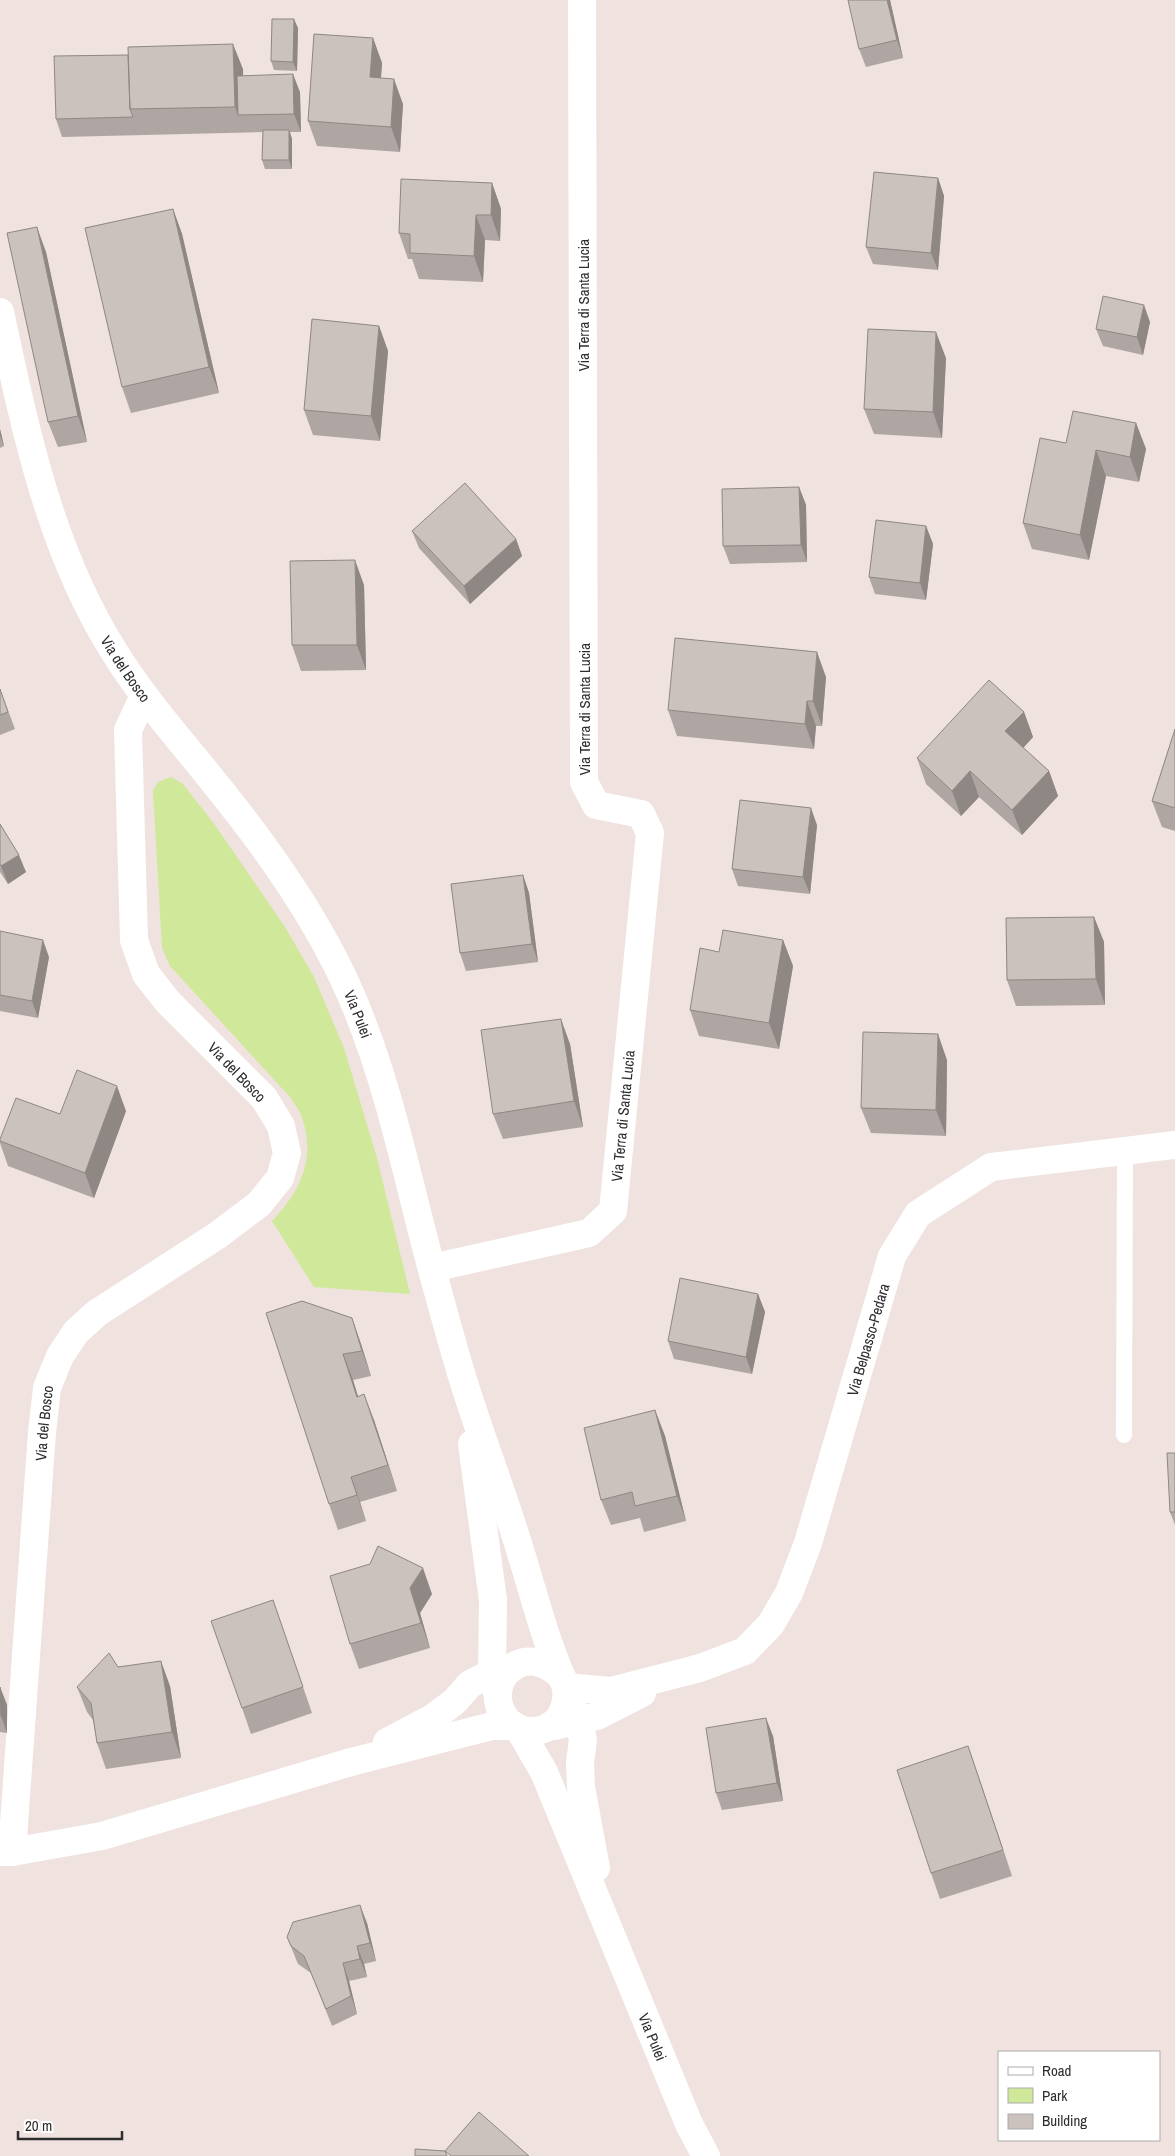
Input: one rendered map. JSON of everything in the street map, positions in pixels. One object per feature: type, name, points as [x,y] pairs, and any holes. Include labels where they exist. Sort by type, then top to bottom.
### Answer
[{"type":"street","name":"Via Terra di Santa Lucia","points":[[432,1268],[589,1233],[613,1211],[650,833],[641,814],[596,805],[584,782],[582,0]]},
{"type":"street","name":"Via del Bosco","points":[[0,312],[24,426],[54,528],[92,614],[144,696],[128,730],[134,940],[146,974],[168,1002],[264,1098],[281,1126],[287,1153],[280,1178],[259,1204],[218,1235],[97,1313],[76,1332],[60,1356],[47,1388],[6,1852]]},
{"type":"street","name":"Via Pulei","points":[[144,696],[224,794],[284,876],[321,934],[350,994],[376,1059],[464,1383]]},
{"type":"street","name":"Via Belpasso-Pedara","points":[[679,1674],[744,1651],[771,1624],[789,1593],[808,1543],[892,1256],[918,1214],[991,1167],[1175,1145]]},
{"type":"street","points":[[464,1383],[493,1600],[493,1680],[503,1714],[517,1728],[544,1772],[605,1916]]},
{"type":"street","points":[[464,1383],[517,1540],[536,1605],[576,1706],[582,1786],[605,1916]]},
{"type":"street","points":[[350,1762],[434,1717],[454,1702],[528,1662],[544,1663],[576,1706]]},
{"type":"street","points":[[6,1852],[102,1836],[350,1762],[492,1726],[529,1731],[548,1728],[576,1706],[611,1691],[679,1674]]},
{"type":"street","points":[[576,1706],[679,1674]]},
{"type":"street","name":"Via Pulei","points":[[605,1916],[686,2114],[706,2156]]},
{"type":"lane","points":[[1124,1435],[1125,1151]]},
{"type":"green space","points":[[171,777],[183,784],[215,825],[285,927],[314,977],[344,1048],[377,1158],[410,1294],[314,1287],[272,1221],[291,1198],[303,1172],[307,1159],[306,1130],[300,1113],[289,1096],[170,966],[162,948],[153,791],[158,782]]},
{"type":"building","points":[[848,0],[887,0],[897,40],[859,49]]},
{"type":"building","points":[[272,19],[294,19],[293,62],[271,61]]},
{"type":"building","points":[[314,34],[373,38],[370,77],[394,79],[391,127],[308,121]]},
{"type":"building","points":[[233,44],[235,107],[130,109],[128,47]]},
{"type":"building","points":[[128,55],[130,109],[133,117],[56,119],[54,56]]},
{"type":"building","points":[[293,74],[294,114],[238,115],[237,76]]},
{"type":"building","points":[[263,130],[289,130],[289,160],[262,160]]},
{"type":"building","points":[[874,172],[938,178],[931,253],[866,247]]},
{"type":"building","points":[[401,179],[492,183],[491,215],[476,215],[474,256],[410,253],[410,234],[399,233]]},
{"type":"building","points":[[173,209],[209,367],[122,387],[85,228]]},
{"type":"building","points":[[37,227],[78,416],[48,422],[7,233]]},
{"type":"building","points":[[1103,296],[1144,305],[1137,337],[1096,329]]},
{"type":"building","points":[[312,319],[379,326],[371,416],[304,410]]},
{"type":"building","points":[[868,329],[936,332],[933,412],[864,409]]},
{"type":"building","points":[[1073,411],[1136,423],[1130,457],[1096,450],[1080,535],[1023,523],[1040,438],[1066,443]]},
{"type":"building","points":[[465,483],[516,539],[464,586],[412,531]]},
{"type":"building","points":[[799,487],[801,545],[723,546],[722,489]]},
{"type":"building","points":[[876,520],[926,526],[920,583],[869,577]]},
{"type":"building","points":[[355,560],[357,645],[292,645],[290,561]]},
{"type":"building","points":[[675,638],[817,652],[813,701],[807,701],[805,724],[668,710]]},
{"type":"building","points":[[989,680],[1024,712],[1005,731],[1049,771],[1012,810],[970,771],[952,791],[917,758]]},
{"type":"building","points":[[0,689],[8,712],[0,715]]},
{"type":"building","points":[[1175,729],[1175,808],[1152,801]]},
{"type":"building","points":[[740,800],[811,808],[803,877],[732,869]]},
{"type":"building","points":[[0,824],[19,855],[1,866],[0,864]]},
{"type":"building","points":[[523,875],[532,944],[460,953],[451,884]]},
{"type":"building","points":[[1094,917],[1096,979],[1007,980],[1006,918]]},
{"type":"building","points":[[723,930],[783,940],[769,1023],[690,1010],[700,948],[719,952]]},
{"type":"building","points":[[0,931],[43,940],[32,1001],[0,995]]},
{"type":"building","points":[[561,1019],[574,1101],[493,1114],[481,1030]]},
{"type":"building","points":[[863,1032],[938,1034],[936,1110],[861,1108]]},
{"type":"building","points":[[77,1070],[117,1086],[85,1173],[0,1141],[16,1098],[60,1114]]},
{"type":"building","points":[[680,1278],[758,1294],[746,1357],[668,1341]]},
{"type":"building","points":[[302,1301],[352,1318],[362,1351],[343,1354],[357,1397],[364,1394],[388,1465],[351,1477],[357,1495],[329,1504],[266,1313]]},
{"type":"building","points":[[655,1410],[677,1496],[635,1506],[632,1492],[601,1500],[584,1428]]},
{"type":"building","points":[[1167,1453],[1175,1453],[1175,1512],[1170,1512]]},
{"type":"building","points":[[378,1546],[423,1568],[410,1588],[421,1623],[350,1644],[330,1576],[370,1564]]},
{"type":"building","points":[[273,1600],[303,1687],[242,1708],[211,1621]]},
{"type":"building","points":[[109,1653],[118,1667],[161,1661],[172,1732],[97,1743],[91,1703],[77,1687]]},
{"type":"building","points":[[766,1718],[777,1783],[716,1793],[706,1728]]},
{"type":"building","points":[[968,1746],[1003,1850],[931,1873],[897,1770]]},
{"type":"building","points":[[360,1905],[370,1943],[357,1946],[360,1959],[343,1963],[351,1996],[326,2009],[304,1956],[291,1946],[287,1937],[293,1922]]},
{"type":"building","points":[[479,2112],[529,2156],[451,2156],[445,2151]]},
{"type":"building","points":[[415,2149],[445,2151],[447,2156],[415,2156]]}]
